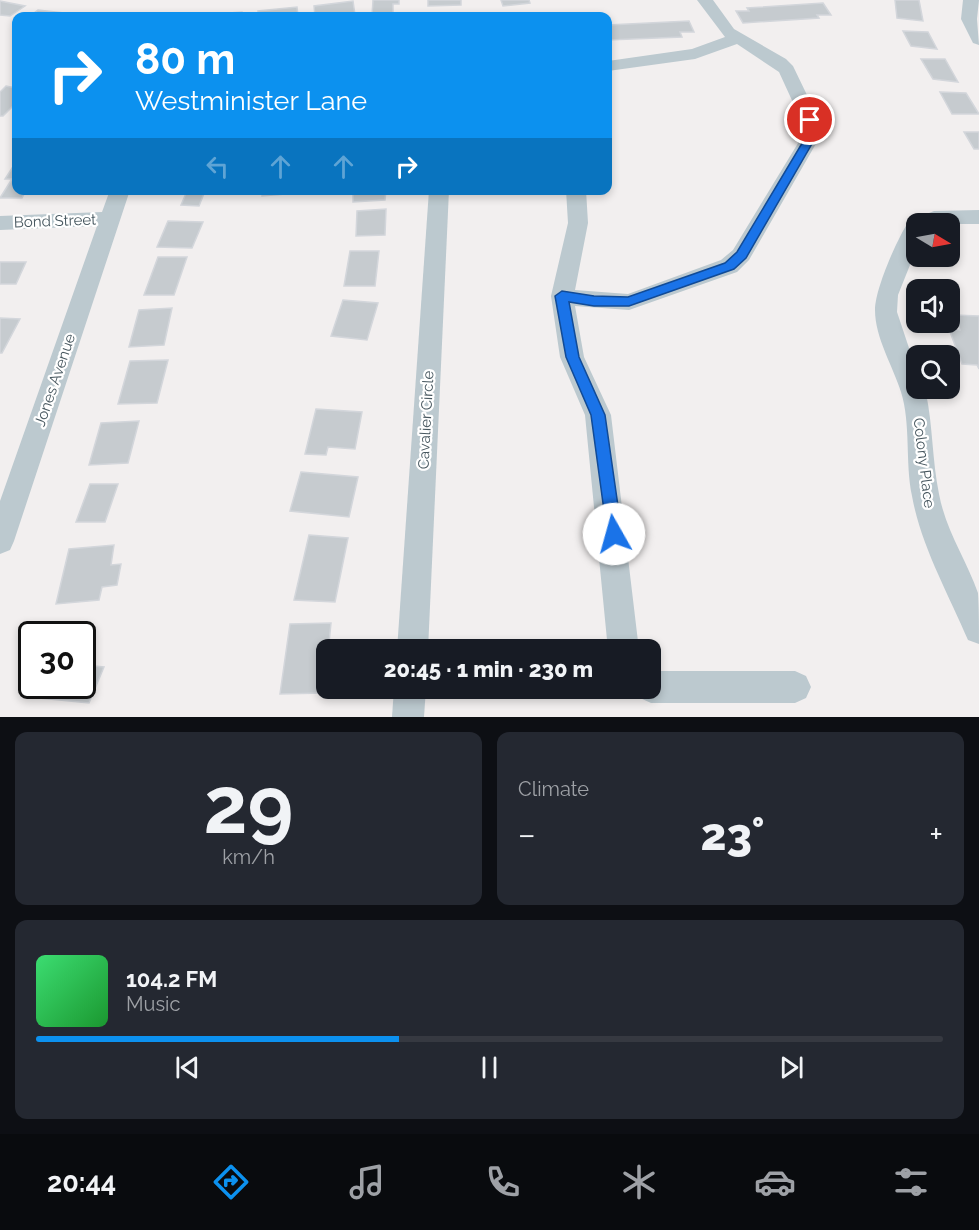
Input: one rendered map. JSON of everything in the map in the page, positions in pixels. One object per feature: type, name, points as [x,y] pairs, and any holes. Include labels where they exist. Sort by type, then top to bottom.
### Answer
[{"type":"street","points":[[562,296],[594,301],[629,302],[729,266],[741,255],[812,135],[810,120],[787,70],[780,63],[728,32],[705,0]]},
{"type":"street","points":[[971,0],[969,19],[979,40]]},
{"type":"street","points":[[612,65],[695,54],[739,38]]},
{"type":"street","points":[[109,219],[118,195]]},
{"type":"street","name":"Cavalier Circle","points":[[413,639],[439,195]]},
{"type":"street","points":[[576,195],[578,223],[562,296],[572,357],[598,415],[623,639]]},
{"type":"street","points":[[960,217],[979,217]]},
{"type":"street","name":"Bond Street","points":[[0,223],[109,219]]},
{"type":"street","name":"Jones Avenue","points":[[0,541],[109,219]]},
{"type":"street","name":"Colony Place","points":[[906,250],[887,295],[886,312],[921,424],[920,447],[925,495],[935,533],[979,629]]},
{"type":"street","points":[[661,687],[795,687]]},
{"type":"street","points":[[408,717],[409,699]]},
{"type":"building","points":[[373,0],[399,0],[399,4],[393,4],[393,12],[372,12]]},
{"type":"building","points":[[428,0],[461,0],[461,5],[428,6]]},
{"type":"building","points":[[501,0],[529,0],[530,3],[503,6]]},
{"type":"building","points":[[895,0],[919,0],[923,21],[897,18]]},
{"type":"building","points":[[0,1],[25,6],[12,12],[10,16],[0,15]]},
{"type":"building","points":[[353,1],[355,12],[315,12],[314,6]]},
{"type":"building","points":[[823,3],[831,15],[817,15],[819,18],[743,23],[736,11],[749,11],[747,8]]},
{"type":"building","points":[[297,7],[298,12],[258,12]]},
{"type":"building","points":[[689,21],[694,32],[680,32],[682,37],[612,40],[612,25]]},
{"type":"building","points":[[903,31],[928,32],[937,49],[911,46]]},
{"type":"building","points":[[921,59],[945,59],[958,82],[933,79]]},
{"type":"building","points":[[6,86],[12,87],[12,107],[3,116],[0,116],[0,92]]},
{"type":"building","points":[[940,92],[966,93],[979,114],[952,114]]},
{"type":"building","points":[[964,132],[979,132],[979,149],[974,149]]},
{"type":"building","points":[[12,168],[12,179],[5,179]]},
{"type":"building","points":[[12,179],[12,195],[24,195],[22,198],[0,198]]},
{"type":"building","points":[[185,195],[203,195],[199,206],[181,205]]},
{"type":"building","points":[[353,195],[386,195],[385,200],[353,202]]},
{"type":"building","points":[[386,209],[385,235],[356,236],[357,211]]},
{"type":"building","points":[[168,221],[203,222],[192,248],[157,247]]},
{"type":"building","points":[[350,251],[379,251],[375,286],[344,286]]},
{"type":"building","points":[[158,257],[187,257],[174,295],[144,295]]},
{"type":"building","points":[[0,262],[26,262],[16,284],[0,284]]},
{"type":"building","points":[[343,300],[378,303],[367,340],[331,336]]},
{"type":"building","points":[[172,308],[164,345],[129,347],[139,310]]},
{"type":"building","points":[[960,315],[979,316],[979,369],[977,365],[962,364],[960,345],[955,345],[950,333],[960,333]]},
{"type":"building","points":[[0,318],[20,319],[2,353],[0,353]]},
{"type":"building","points":[[168,360],[157,403],[118,404],[130,361]]},
{"type":"building","points":[[316,409],[362,412],[355,449],[328,447],[326,455],[305,454]]},
{"type":"building","points":[[139,421],[128,463],[89,465],[101,423]]},
{"type":"building","points":[[301,472],[358,477],[349,517],[290,511]]},
{"type":"building","points":[[90,484],[118,484],[105,522],[76,522]]},
{"type":"building","points":[[309,535],[348,538],[335,602],[294,600]]},
{"type":"building","points":[[114,545],[111,565],[121,564],[117,585],[102,587],[99,600],[56,604],[69,549]]},
{"type":"building","points":[[331,623],[329,639],[316,639],[316,693],[280,694],[290,624]]},
{"type":"building","points":[[96,666],[104,667],[96,686]]},
{"type":"building","points":[[50,699],[91,699],[89,703]]},
{"type":"route","points":[[614,534],[598,415],[572,357],[562,296],[594,301],[629,302],[729,266],[741,255],[812,135],[810,120]]}]
